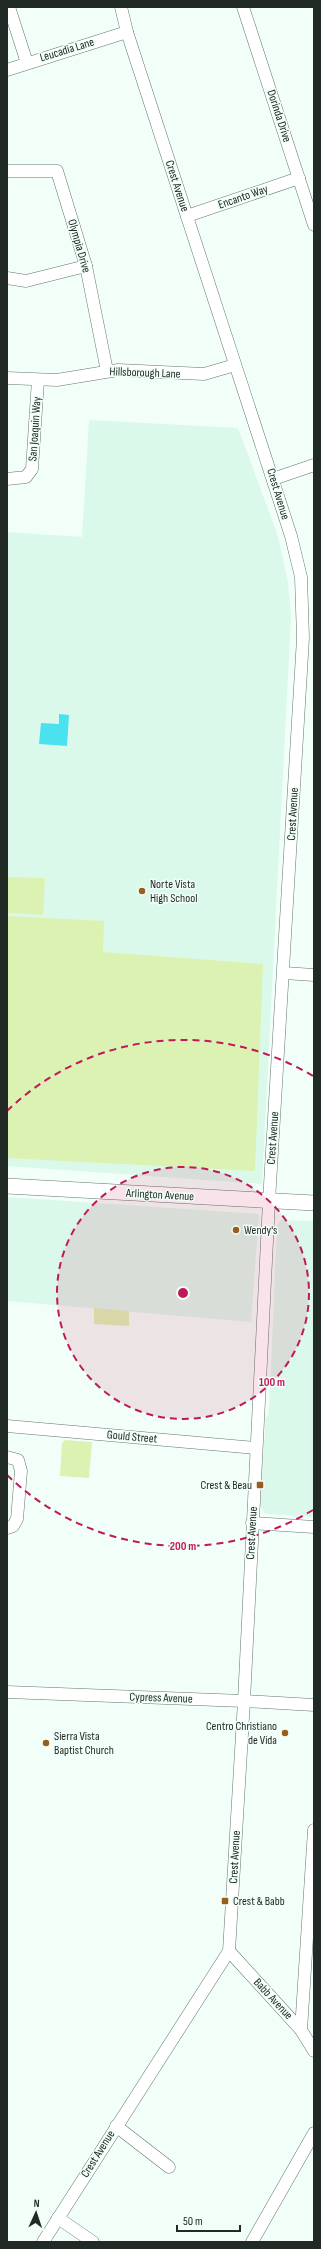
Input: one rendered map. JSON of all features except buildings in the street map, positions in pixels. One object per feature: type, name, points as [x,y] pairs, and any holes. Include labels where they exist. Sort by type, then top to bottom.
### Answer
[{"type":"main road","name":"Arlington Avenue","points":[[7,1186],[314,1203]]},
{"type":"street","points":[[9,7],[27,63]]},
{"type":"street","name":"Crest Avenue","points":[[43,2242],[229,1951],[244,1700],[269,1201],[284,973],[303,616],[298,565],[273,479],[127,32],[121,7]]},
{"type":"street","name":"Dorinda Drive","points":[[243,7],[314,225]]},
{"type":"street","name":"Leucadia Lane","points":[[7,70],[127,32]]},
{"type":"street","name":"Olympia Drive","points":[[7,171],[57,171],[86,266],[107,371]]},
{"type":"street","name":"Encanto Way","points":[[187,216],[299,178]]},
{"type":"street","points":[[7,278],[26,281],[86,266]]},
{"type":"street","name":"Hillsborough Lane","points":[[7,378],[38,380],[73,378],[107,371],[204,374],[235,365]]},
{"type":"street","name":"San Joaquin Way","points":[[7,479],[26,477],[32,469],[38,380]]},
{"type":"street","points":[[273,479],[314,465]]},
{"type":"street","points":[[284,973],[314,975]]},
{"type":"street","name":"Gould Street","points":[[7,1426],[256,1448]]},
{"type":"street","points":[[11,1526],[21,1471],[12,1459]]},
{"type":"street","points":[[252,1523],[314,1527]]},
{"type":"street","name":"Cypress Avenue","points":[[7,1692],[244,1700],[314,1706]]},
{"type":"street","points":[[314,1830],[301,2030],[314,2031]]},
{"type":"street","name":"Babb Avenue","points":[[229,1951],[301,2030],[314,2051]]},
{"type":"street","points":[[116,2126],[169,2166]]},
{"type":"street","points":[[252,2242],[314,2133]]},
{"type":"street","points":[[58,2218],[93,2242]]},
{"type":"shaded area","name":"Norte Vista High School","points":[[89,420],[238,428],[278,536],[288,582],[291,617],[262,1184],[7,1166],[7,532],[82,537]]},
{"type":"shaded area","points":[[7,1197],[259,1214],[251,1322],[7,1301]]},
{"type":"shaded area","points":[[281,1220],[314,1221],[314,1517],[265,1514],[260,1505],[266,1416],[268,1417],[270,1394],[277,1225]]},
{"type":"green space","points":[[7,877],[45,878],[43,915],[7,913]]},
{"type":"green space","points":[[7,916],[104,921],[103,952],[263,964],[255,1171],[7,1158]]},
{"type":"green space","points":[[94,1308],[129,1311],[129,1326],[94,1324]]},
{"type":"green space","points":[[65,1440],[92,1442],[89,1478],[60,1476],[62,1443]]},
{"type":"water","points":[[59,714],[69,715],[67,746],[39,744],[41,723],[59,724]]},
{"type":"place","name":"Norte Vista High School","points":[[142,891]]},
{"type":"place","name":"Wendy's","points":[[236,1230]]},
{"type":"place","name":"Crest & Beau","points":[[260,1485]]},
{"type":"place","name":"Centro Christiano de Vida","points":[[285,1733]]},
{"type":"place","name":"Sierra Vista Baptist Church","points":[[46,1743]]},
{"type":"place","name":"Crest & Babb","points":[[225,1901]]}]
